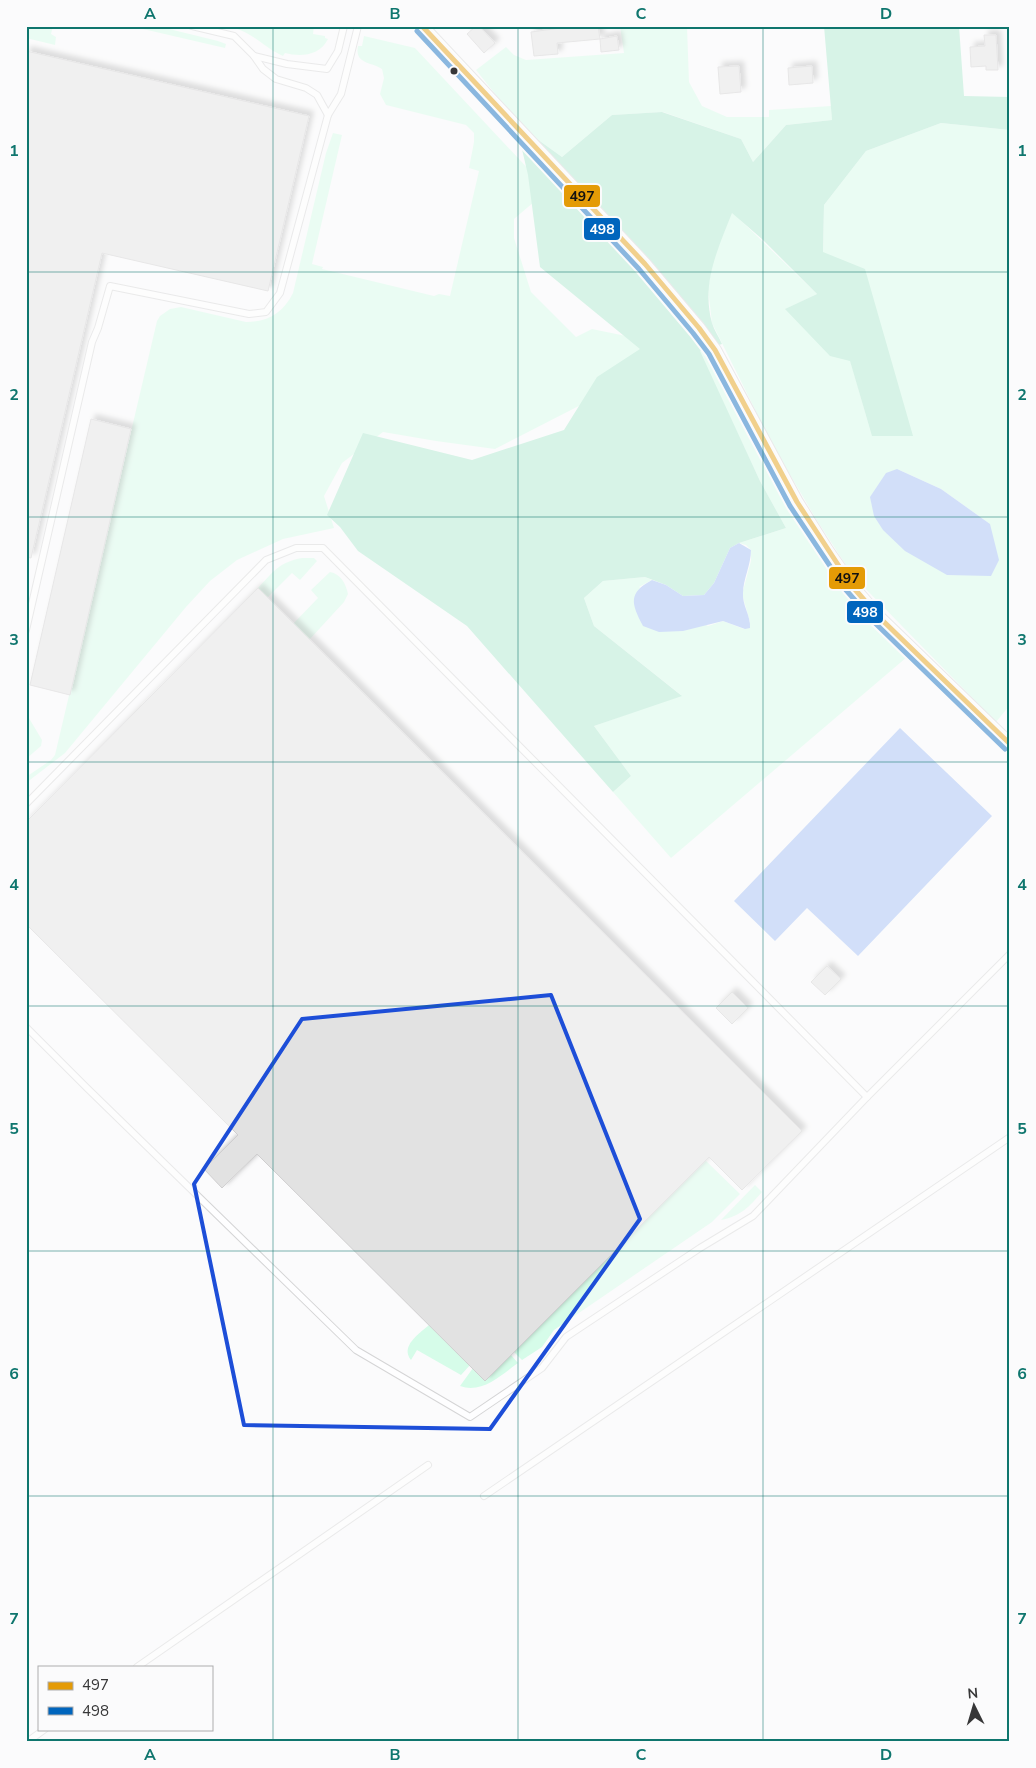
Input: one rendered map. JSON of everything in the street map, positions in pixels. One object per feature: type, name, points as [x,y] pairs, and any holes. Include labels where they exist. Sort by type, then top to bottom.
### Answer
[{"type":"street","points":[[422,26],[645,264],[699,328],[715,350],[797,502],[852,586],[880,618],[1010,744]]},
{"type":"lane","points":[[192,26],[234,36],[254,56],[263,69],[276,79],[306,88],[317,95],[328,115]]},
{"type":"lane","points":[[254,56],[287,64],[327,68],[338,51],[344,26]]},
{"type":"lane","points":[[26,630],[92,342],[110,286],[249,314],[266,312],[280,293],[328,115],[341,94],[358,26]]},
{"type":"lane","points":[[26,804],[266,560],[296,548],[323,548],[867,1097]]},
{"type":"lane","points":[[26,1027],[356,1350],[470,1417],[542,1368],[566,1337],[700,1248],[753,1216],[867,1097],[1010,954]]},
{"type":"lane","points":[[484,1496],[1010,1137]]},
{"type":"lane","points":[[138,1666],[428,1465]]},
{"type":"lane","points":[[28,1742],[44,1730]]},
{"type":"highlighted area","points":[[551,995],[640,1219],[490,1429],[244,1425],[194,1184],[302,1019]]},
{"type":"green space","points":[[26,26],[53,26],[51,34],[56,37],[55,45],[26,38]]},
{"type":"green space","points":[[130,26],[157,26],[226,44],[225,48]]},
{"type":"green space","points":[[228,26],[314,26],[313,34],[325,36],[328,39],[315,52],[303,55],[285,53],[283,56],[245,32]]},
{"type":"green space","points":[[620,26],[687,26],[689,82],[702,106],[727,117],[769,117],[769,110],[831,106],[832,120],[786,125],[753,162],[741,139],[663,112],[612,115],[562,157],[523,129],[476,70],[506,47],[514,55],[526,60],[624,53]]},
{"type":"green space","points":[[824,26],[959,26],[964,96],[1010,97],[1010,130],[941,123],[866,151],[824,205],[823,252],[865,269],[913,436],[872,436],[850,361],[830,356],[785,309],[817,294],[762,239],[732,213],[721,240],[710,280],[709,308],[712,323],[722,344],[700,351],[760,481],[786,528],[739,543],[730,548],[714,583],[704,595],[683,596],[666,585],[645,577],[603,581],[584,598],[594,626],[682,696],[594,726],[631,776],[613,792],[467,626],[358,551],[340,527],[327,515],[363,433],[472,460],[564,430],[597,377],[640,349],[540,267],[528,175],[521,145],[523,129],[562,157],[612,115],[662,112],[741,139],[753,162],[786,125],[832,120]]},
{"type":"green space","points":[[364,36],[415,48],[548,190],[514,219],[514,238],[531,292],[576,337],[592,329],[626,336],[640,328],[651,369],[495,449],[383,432],[342,463],[324,496],[334,528],[283,539],[237,560],[210,581],[186,607],[65,753],[26,783],[26,777],[51,760],[55,755],[157,321],[160,316],[170,309],[181,307],[246,322],[254,322],[274,315],[285,306],[293,293],[326,153],[333,133],[342,135],[312,264],[323,267],[322,269],[434,296],[439,294],[450,296],[479,171],[469,168],[474,133],[466,125],[386,105],[380,94],[384,78],[382,69],[365,62],[357,52],[358,46],[362,46]]},
{"type":"green space","points":[[941,123],[1010,130],[1010,705],[996,722],[853,576],[816,519],[772,444],[712,323],[708,289],[713,260],[732,212],[817,294],[786,309],[850,360],[872,436],[823,252],[824,205],[866,151]],"holes":[[[897,469],[941,489],[990,524]]]},
{"type":"green space","points":[[705,348],[827,567],[879,632],[907,657],[671,858],[613,792],[631,776],[594,726],[681,695],[594,626],[584,598],[603,581],[645,577],[652,580],[639,587],[708,626],[723,621],[744,629],[750,622],[742,594],[751,561],[751,550],[746,545],[739,543],[786,528],[760,481],[699,351]]},
{"type":"green space","points":[[302,558],[314,558],[317,561],[300,580],[292,573],[267,598],[258,588],[282,565]]},
{"type":"green space","points":[[330,572],[342,580],[348,594],[344,602],[309,640],[293,624],[318,598],[311,590]]},
{"type":"green space","points":[[26,713],[42,740],[41,746],[26,759]]},
{"type":"green space","points":[[706,1161],[740,1194],[712,1222],[554,1330],[542,1347],[522,1360],[514,1352]]},
{"type":"green space","points":[[755,1185],[762,1192],[753,1202],[739,1213],[721,1220]]},
{"type":"green space","points":[[429,1325],[470,1365],[461,1375],[417,1350],[411,1360],[408,1355],[409,1345]]},
{"type":"green space","points":[[511,1355],[518,1363],[498,1378],[476,1387],[460,1386],[473,1368],[485,1381]]},
{"type":"water","points":[[897,469],[941,489],[990,524],[999,560],[991,576],[947,575],[905,551],[883,530],[874,516],[870,497],[886,473]]},
{"type":"water","points":[[739,543],[751,550],[743,593],[750,628],[745,629],[723,621],[683,631],[659,632],[643,626],[634,605],[635,594],[639,589],[652,580],[666,585],[683,596],[704,595],[714,583],[730,548]]},
{"type":"water","points":[[900,728],[992,816],[858,956],[807,908],[775,941],[734,901]]},
{"type":"building","points":[[476,26],[479,26],[495,43],[484,53],[467,34]]},
{"type":"building","points":[[576,26],[598,26],[600,39],[557,43],[558,54],[534,56],[531,32]]},
{"type":"building","points":[[984,35],[996,35],[998,70],[986,70],[986,66],[971,67],[970,47],[985,46]]},
{"type":"building","points":[[617,36],[619,50],[601,52],[600,39]]},
{"type":"building","points":[[26,51],[309,116],[268,291],[102,253],[31,558],[26,557]]},
{"type":"building","points":[[739,66],[741,92],[720,94],[718,67]]},
{"type":"building","points":[[812,66],[813,83],[789,85],[788,68]]},
{"type":"building","points":[[91,419],[131,429],[70,695],[30,685]]},
{"type":"building","points":[[258,588],[802,1131],[742,1190],[709,1157],[485,1381],[257,1154],[222,1188],[204,1169],[238,1135],[26,924],[26,822]]},
{"type":"building","points":[[827,966],[841,979],[825,995],[811,982]]},
{"type":"building","points":[[732,992],[748,1008],[732,1024],[716,1008]]},
{"type":"transit line","name":"497","points":[[422,26],[645,264],[699,328],[715,350],[797,502],[852,586],[880,618],[1010,744]]},
{"type":"transit line","name":"498","points":[[417,31],[639,269],[693,333],[709,354],[790,506],[846,590],[875,623],[1005,749]]}]
